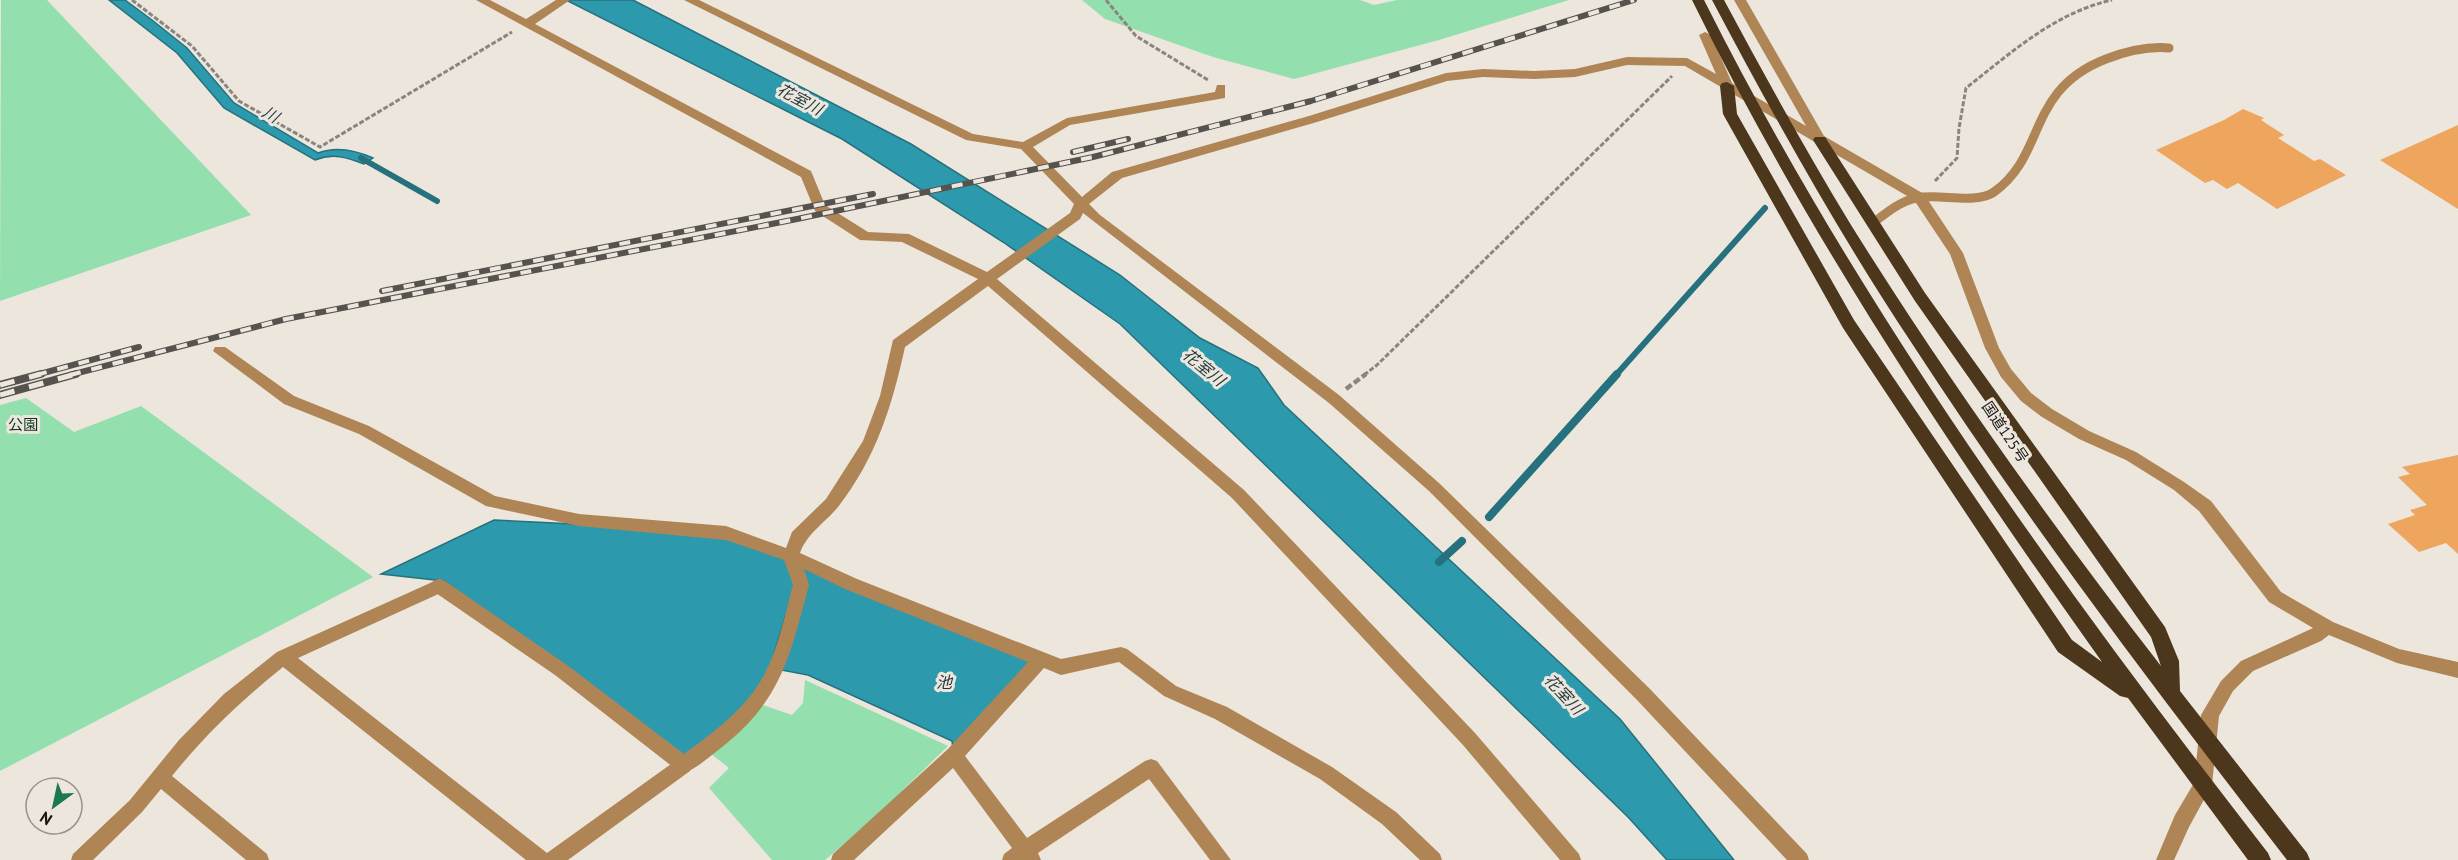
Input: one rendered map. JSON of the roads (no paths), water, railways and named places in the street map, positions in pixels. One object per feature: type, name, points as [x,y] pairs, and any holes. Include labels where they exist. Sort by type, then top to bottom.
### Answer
[{"type":"highway","points":[[1698,0],[1781,162],[1884,333],[1987,484],[2138,697],[2261,860]]},
{"type":"highway","name":"国道125号","points":[[1718,0],[1805,162],[1911,329],[2135,651],[2300,860]]},
{"type":"highway","points":[[1727,86],[1730,114],[1848,324],[2065,646],[2138,697]]},
{"type":"highway","points":[[1820,140],[1920,297],[2158,633],[2170,661],[2170,696]]},
{"type":"street","points":[[482,0],[806,174],[820,208],[865,237],[904,237],[992,275],[1238,495],[1469,739],[1572,860]]},
{"type":"street","points":[[526,24],[564,0]]},
{"type":"street","points":[[690,0],[970,137],[1025,146],[1067,122],[1221,95],[1221,88]]},
{"type":"street","points":[[1740,0],[1820,140]]},
{"type":"street","points":[[1705,35],[1727,86]]},
{"type":"street","points":[[552,860],[732,728],[764,692],[775,672],[801,585],[791,556],[798,537],[832,503],[870,443],[887,396],[898,345],[1078,210],[1116,175],[1313,119],[1446,76],[1483,73],[1534,75],[1575,73],[1627,61],[1687,62],[1919,197],[1956,253],[1992,348],[2006,373],[2026,397],[2047,413],[2084,435],[2131,456],[2188,492],[2205,506],[2275,597],[2327,627],[2397,656],[2458,670]]},
{"type":"street","points":[[1025,146],[1078,210],[1095,218],[1334,399],[1434,487],[1644,695],[1800,860]]},
{"type":"street","points":[[220,351],[289,400],[364,430],[492,502],[579,519],[726,533],[791,556],[851,584],[1061,667],[1121,654],[1170,691],[1221,713],[1326,773],[1389,819],[1433,860]]},
{"type":"street","points":[[80,860],[136,806],[185,746],[230,700],[283,657],[439,586],[561,670],[684,765]]},
{"type":"street","points":[[2165,860],[2182,821],[2203,785],[2210,715],[2227,686],[2247,666],[2315,636],[2327,627]]},
{"type":"street","points":[[283,657],[541,860]]},
{"type":"street","points":[[840,860],[954,755],[1042,659]]},
{"type":"street","points":[[954,755],[1023,857],[1151,767],[1222,860]]},
{"type":"street","points":[[160,777],[260,860]]},
{"type":"lane","points":[[1873,223],[1919,197],[1990,196],[2002,186],[2014,170],[2061,87],[2095,64],[2130,50],[2153,46],[2169,48]]},
{"type":"water","points":[[109,0],[125,0],[187,48],[234,103],[318,153],[346,150],[373,158],[364,164],[340,157],[315,160],[224,108],[177,53]]},
{"type":"water","name":"花室川","points":[[566,0],[633,0],[911,144],[1120,275],[1200,338],[1258,368],[1284,405],[1620,719],[1734,860],[1667,860],[1628,817],[1120,324],[1003,242],[842,139]]},
{"type":"water","points":[[494,520],[575,524],[723,537],[787,560],[795,585],[769,670],[759,689],[727,725],[685,759],[444,581],[381,574]]},
{"type":"water","name":"池","points":[[800,565],[1034,661],[953,749],[952,741],[808,675],[781,670]]},
{"type":"waterway","name":"川","points":[[361,158],[437,201]]},
{"type":"waterway","points":[[1616,375],[1765,208]]},
{"type":"waterway","points":[[1489,517],[1617,374]]},
{"type":"waterway","points":[[1439,562],[1462,541]]},
{"type":"railway","points":[[70,375],[286,319],[797,219],[1093,157],[1311,101],[1634,0]]},
{"type":"railway","points":[[1073,152],[1128,139]]},
{"type":"railway","points":[[382,291],[873,194]]},
{"type":"railway","points":[[36,375],[139,347]]},
{"type":"railway","points":[[0,385],[41,374]]},
{"type":"railway","points":[[0,395],[76,374]]},
{"type":"park label","name":"公園","points":[[23,425]]}]
